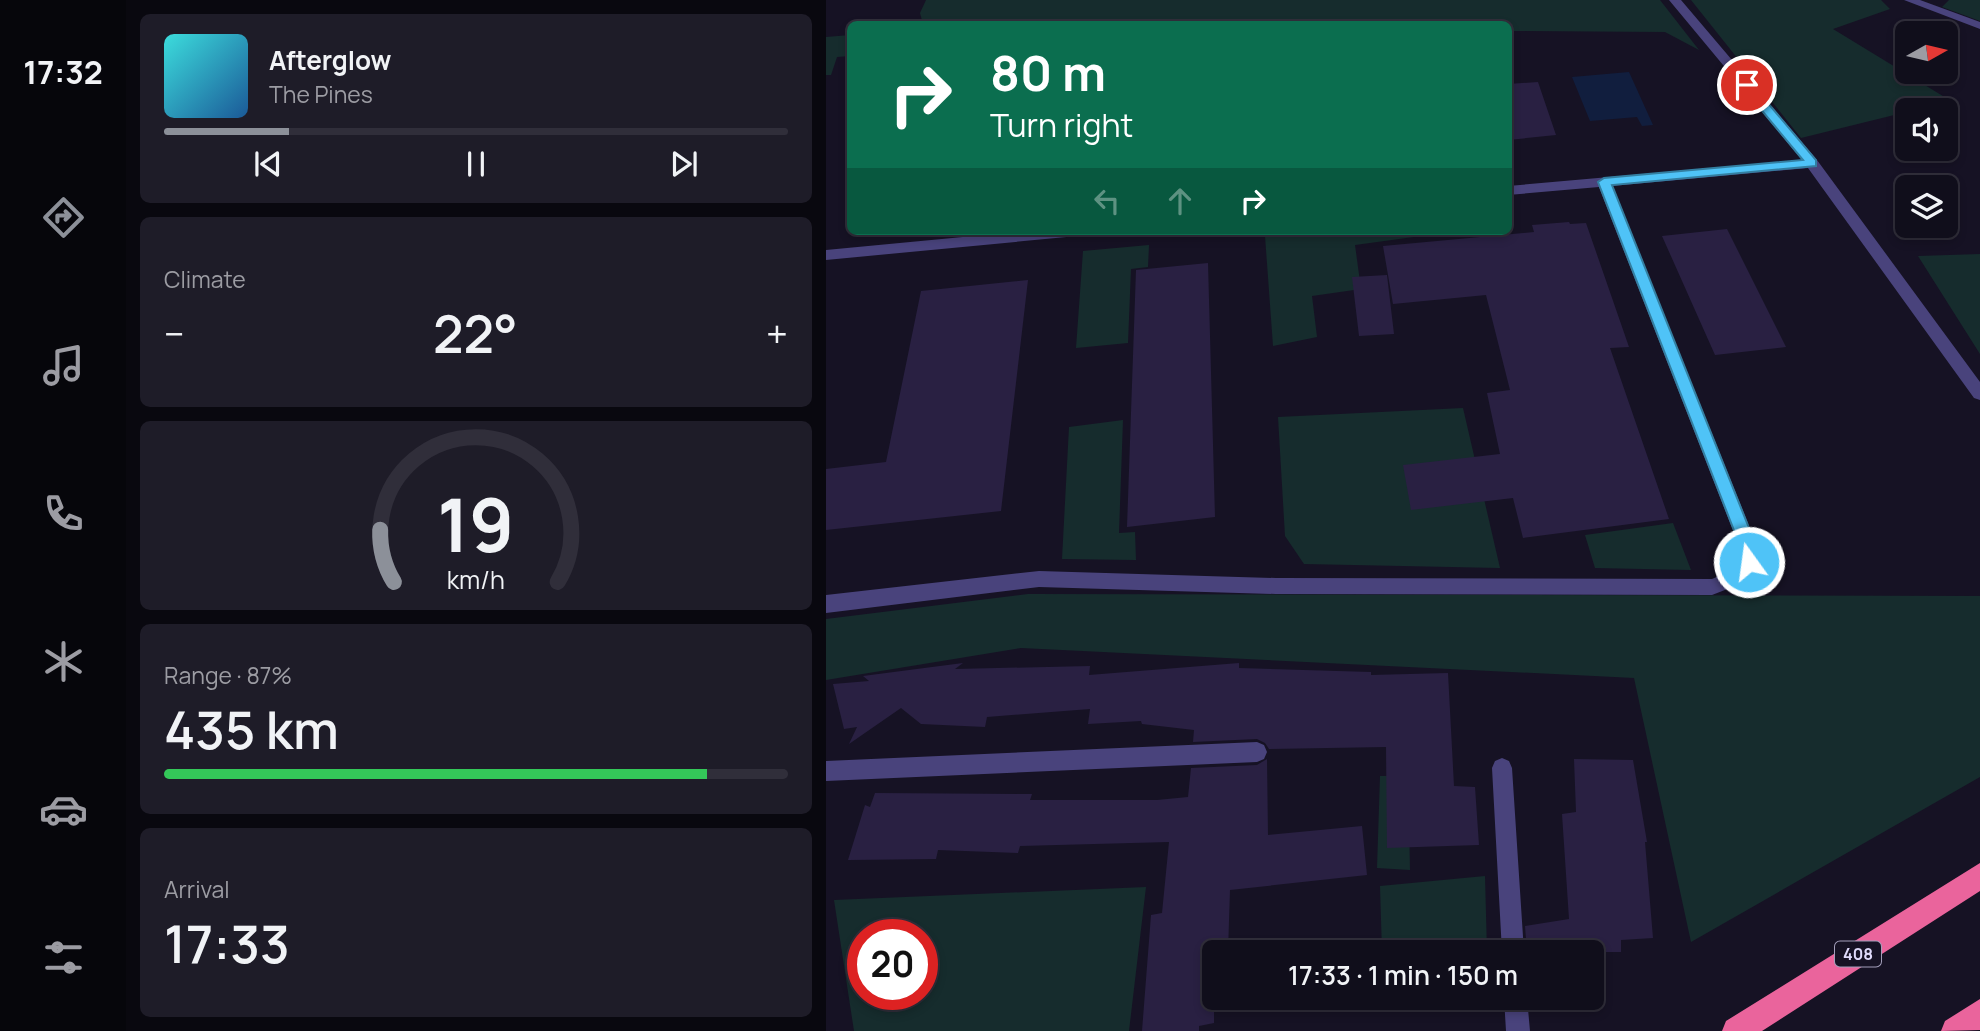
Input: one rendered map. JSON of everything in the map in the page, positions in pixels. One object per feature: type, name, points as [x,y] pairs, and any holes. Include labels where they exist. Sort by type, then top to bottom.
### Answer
[{"type":"highway","name":"408","points":[[1736,1031],[1980,876]]},
{"type":"highway","points":[[1955,1031],[1980,1013]]},
{"type":"street","points":[[1675,0],[1812,163],[1980,394]]},
{"type":"street","points":[[1910,0],[1980,26]]},
{"type":"street","points":[[1512,191],[1812,163]]},
{"type":"street","points":[[826,604],[1039,579],[1276,586],[1712,587],[1732,582],[1743,574],[1749,562],[1743,533],[1604,182]]},
{"type":"street","points":[[826,255],[1035,235]]},
{"type":"street","points":[[826,771],[1257,752]]},
{"type":"street","points":[[1502,768],[1512,940]]},
{"type":"street","points":[[1517,1010],[1518,1031]]},
{"type":"green space","points":[[926,0],[1660,0],[1699,50],[1665,32],[1512,31],[1512,21],[922,21],[920,13]]},
{"type":"green space","points":[[1691,0],[1881,0],[1890,9],[1833,29],[1895,67],[1895,84],[1923,84],[1946,98],[1895,98],[1895,115],[1801,138]]},
{"type":"green space","points":[[1949,0],[1980,0],[1980,21],[1942,7]]},
{"type":"green space","points":[[847,35],[847,56],[837,57],[831,75],[826,75],[826,37]]},
{"type":"green space","points":[[1265,236],[1421,236],[1355,245],[1361,289],[1312,296],[1317,337],[1273,346]]},
{"type":"green space","points":[[1149,245],[1148,267],[1131,269],[1128,343],[1076,348],[1083,251]]},
{"type":"green space","points":[[1980,254],[1980,354],[1918,256]]},
{"type":"green space","points":[[1463,408],[1500,568],[1304,564],[1285,536],[1278,417]]},
{"type":"green space","points":[[1123,420],[1119,533],[1135,532],[1136,560],[1062,559],[1069,427]]},
{"type":"green space","points":[[1673,523],[1691,570],[1595,568],[1585,535]]},
{"type":"green space","points":[[1028,594],[1980,596],[1980,777],[1691,942],[1634,678],[1021,648],[826,680],[826,619]]},
{"type":"green space","points":[[1380,776],[1408,776],[1410,870],[1377,868]]},
{"type":"green space","points":[[1485,876],[1487,940],[1382,940],[1380,886]]},
{"type":"green space","points":[[1146,887],[1129,1031],[854,1031],[851,1010],[938,1010],[938,919],[847,919],[847,985],[834,900]]},
{"type":"water","points":[[1629,72],[1653,125],[1642,126],[1637,117],[1590,121],[1572,77]]},
{"type":"building","points":[[1538,82],[1556,135],[1512,140],[1512,84]]},
{"type":"building","points":[[1586,223],[1629,347],[1610,348],[1669,519],[1523,538],[1513,498],[1411,510],[1403,465],[1500,454],[1487,393],[1510,390],[1486,295],[1393,304],[1383,246],[1534,232],[1532,225]]},
{"type":"building","points":[[1727,229],[1786,347],[1715,355],[1662,236]]},
{"type":"building","points":[[1208,263],[1215,517],[1127,527],[1136,270]]},
{"type":"building","points":[[1387,275],[1394,334],[1359,336],[1352,277]]},
{"type":"building","points":[[1028,280],[1001,511],[826,530],[826,469],[886,462],[921,291]]},
{"type":"building","points":[[963,663],[955,669],[1090,666],[1089,675],[1239,663],[1239,668],[1371,672],[1371,675],[1448,673],[1454,786],[1475,787],[1479,845],[1387,848],[1386,747],[1269,749],[1257,739],[1193,742],[1194,730],[1142,724],[1141,721],[1088,724],[1090,709],[987,717],[985,727],[921,724],[901,708],[849,744],[857,727],[844,729],[833,684],[869,681],[863,676]]},
{"type":"building","points":[[1267,759],[1268,835],[1362,826],[1367,875],[1230,890],[1228,940],[1202,940],[1202,1010],[1214,1010],[1214,1023],[1199,1026],[1199,1031],[1142,1031],[1151,915],[1162,913],[1169,842],[1020,846],[1018,853],[938,850],[936,859],[848,860],[865,805],[870,807],[875,793],[1032,794],[1030,800],[1157,800],[1188,797],[1191,768],[1257,765]]},
{"type":"building","points":[[1574,759],[1633,760],[1647,842],[1653,938],[1621,940],[1621,952],[1604,952],[1604,940],[1526,940],[1525,926],[1569,919],[1562,814],[1576,812]]},
{"type":"route","points":[[1747,85],[1812,163],[1604,182],[1743,533],[1749,562]]}]
